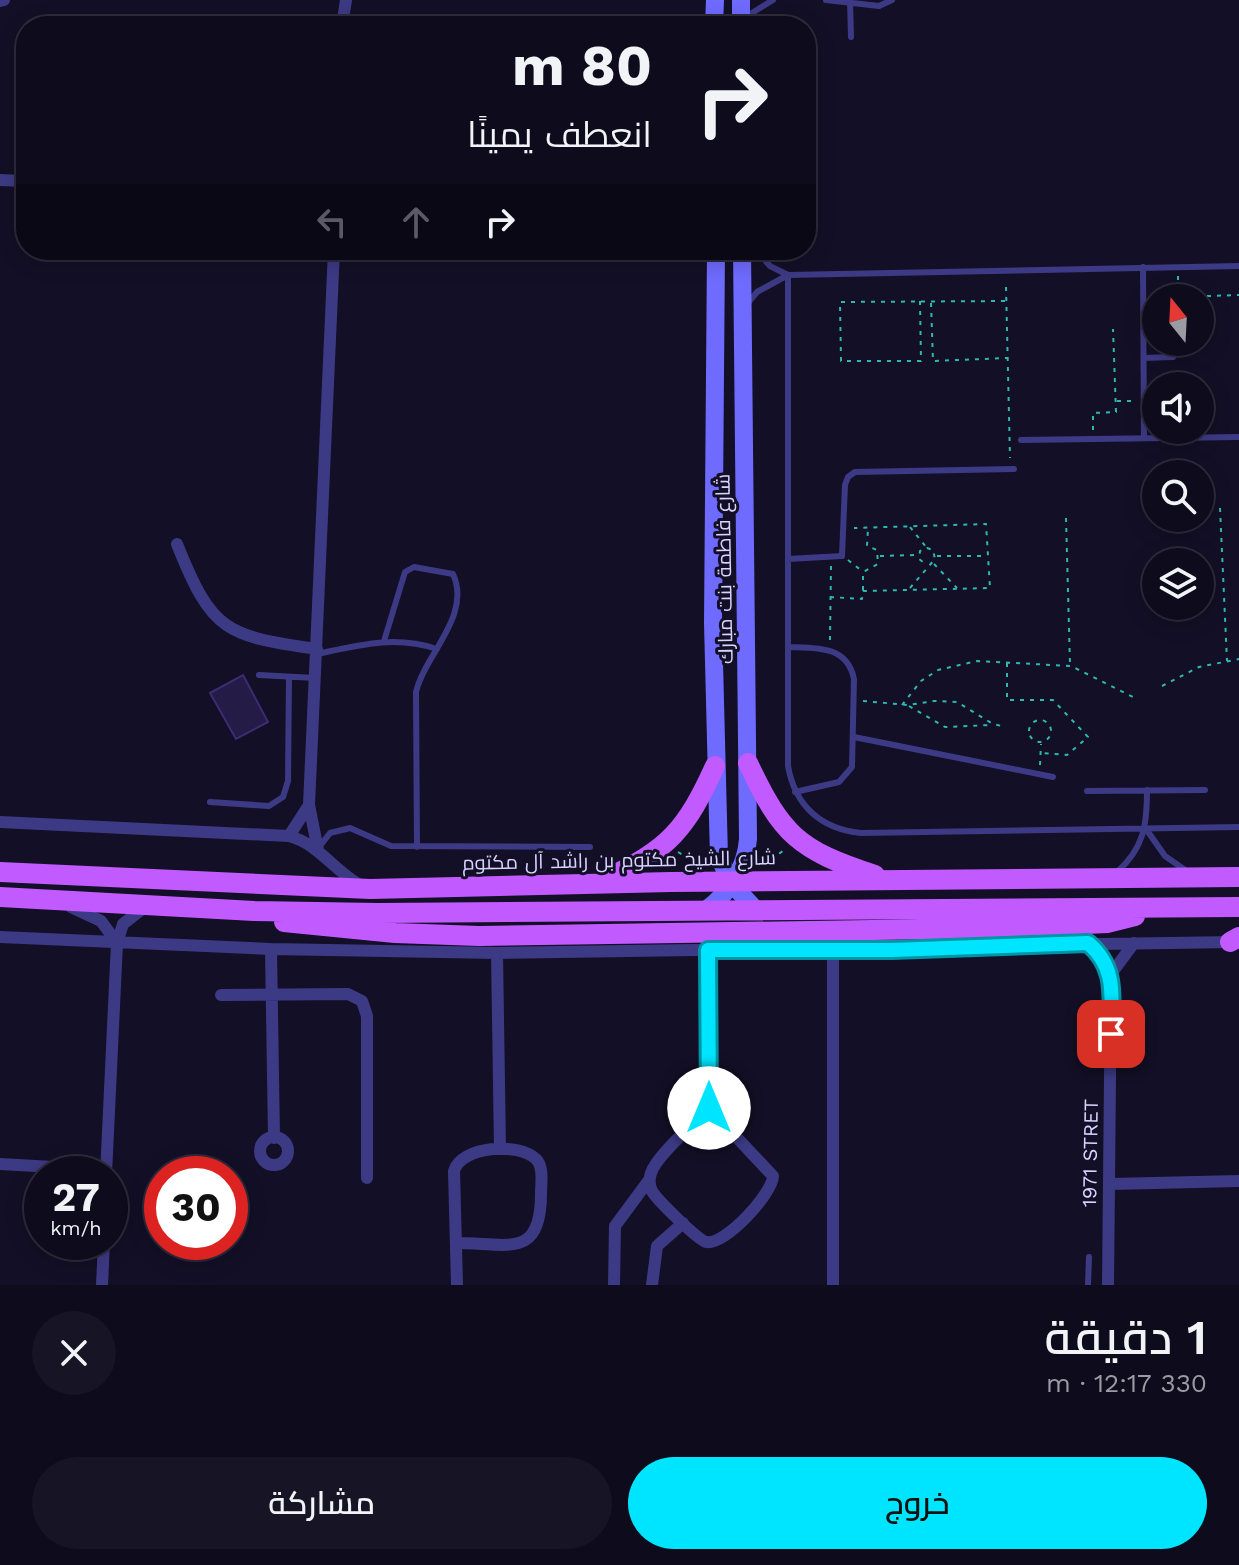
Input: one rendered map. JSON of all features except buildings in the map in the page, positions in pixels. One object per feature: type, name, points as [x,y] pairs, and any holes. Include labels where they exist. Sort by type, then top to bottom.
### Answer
[{"type":"main road","points":[[748,763],[773,814],[796,840],[828,859],[894,881]]},
{"type":"main road","points":[[592,884],[635,866],[666,846],[689,819],[715,766]]},
{"type":"main road","name":"شارع الشيخ مكتوم بن راشد آل مكتوم","points":[[0,872],[370,889],[671,882],[1239,877]]},
{"type":"main road","points":[[797,881],[789,896],[793,904],[807,910]]},
{"type":"main road","points":[[644,910],[675,895],[671,882]]},
{"type":"main road","points":[[0,897],[254,911],[1239,907]]},
{"type":"main road","points":[[254,911],[311,926],[479,936],[1031,927],[1107,923],[1152,908]]},
{"type":"street","points":[[318,850],[309,805],[334,260]]},
{"type":"street","name":"شارع فاطمة بنت مبارك","points":[[716,260],[715,766],[719,857],[731,883],[756,910]]},
{"type":"street","name":"شارع فاطمة بنت مبارك","points":[[706,910],[731,883],[747,856],[748,839],[742,260]]},
{"type":"street","points":[[177,544],[199,598],[219,622],[247,637],[317,652]]},
{"type":"street","points":[[289,836],[309,805]]},
{"type":"street","points":[[0,822],[289,836],[318,850],[338,871],[370,889]]},
{"type":"street","points":[[719,837],[722,844],[736,849],[748,839]]},
{"type":"street","points":[[48,899],[94,916],[117,943]]},
{"type":"street","points":[[107,1156],[117,943],[123,924],[146,906]]},
{"type":"street","points":[[0,937],[271,949],[497,953],[833,950],[1236,940]]},
{"type":"street","points":[[1088,943],[1102,957],[1111,974],[1134,943]]},
{"type":"street","points":[[271,949],[274,1138]]},
{"type":"street","points":[[614,1285],[616,1221],[649,1180],[653,1167],[709,1108],[708,950]]},
{"type":"street","points":[[833,950],[833,1285]]},
{"type":"street","points":[[497,953],[500,1149]]},
{"type":"street","name":"1971 STRET","points":[[1108,1285],[1111,974]]},
{"type":"street","points":[[221,995],[348,994],[362,1001],[365,1008],[367,1178]]},
{"type":"street","points":[[649,1180],[653,1194],[700,1239],[719,1241],[770,1191],[773,1183],[770,1169],[709,1108]]},
{"type":"street","points":[[456,1243],[520,1243],[535,1235],[539,1228],[540,1164],[526,1153],[500,1149],[471,1155],[455,1165],[456,1243],[457,1285]]},
{"type":"street","points":[[0,1164],[24,1166]]},
{"type":"street","points":[[1111,1184],[1239,1181]]},
{"type":"street","points":[[652,1285],[657,1246],[683,1223]]},
{"type":"street","points":[[102,1285],[103,1260]]},
{"type":"lane","points":[[751,16],[773,0]]},
{"type":"lane","points":[[826,0],[879,6],[892,0]]},
{"type":"lane","points":[[850,1],[851,37]]},
{"type":"lane","points":[[765,260],[788,275]]},
{"type":"lane","points":[[743,311],[757,292],[788,275],[1239,266]]},
{"type":"lane","points":[[1143,267],[1143,284]]},
{"type":"lane","points":[[788,275],[788,766],[795,792],[822,822],[847,831],[1239,827]]},
{"type":"lane","points":[[1144,372],[1144,358],[1173,357]]},
{"type":"lane","points":[[1214,437],[1239,437]]},
{"type":"lane","points":[[1021,440],[1142,438]]},
{"type":"lane","points":[[788,559],[842,556],[845,481],[855,472],[1012,469]]},
{"type":"lane","points":[[384,641],[405,572],[414,567],[449,571],[456,578],[455,610],[422,673],[415,702],[417,847]]},
{"type":"lane","points":[[317,652],[384,641],[402,641],[437,649]]},
{"type":"lane","points":[[788,647],[830,649],[850,666],[854,700],[854,761],[844,779],[833,785],[795,792]]},
{"type":"lane","points":[[259,675],[315,678]]},
{"type":"lane","points":[[210,802],[269,806],[283,797],[288,781],[289,677]]},
{"type":"lane","points":[[854,737],[1053,777]]},
{"type":"lane","points":[[1107,879],[1131,857],[1146,829],[1147,790]]},
{"type":"lane","points":[[1087,791],[1205,790]]},
{"type":"lane","points":[[318,850],[330,833],[350,828],[391,846],[590,847]]},
{"type":"lane","points":[[1146,829],[1165,856],[1202,877]]},
{"type":"lane","points":[[1088,1285],[1089,1257]]},
{"type":"path","points":[[1177,267],[1178,297],[1239,295]]},
{"type":"path","points":[[1006,287],[1012,469]]},
{"type":"path","points":[[920,301],[921,361],[841,361],[840,302],[920,301],[1006,301]]},
{"type":"path","points":[[931,301],[933,361],[1008,358]]},
{"type":"path","points":[[1093,439],[1093,413],[1116,412],[1113,329]]},
{"type":"path","points":[[1115,401],[1142,398]]},
{"type":"path","points":[[1220,508],[1227,661]]},
{"type":"path","points":[[1066,518],[1071,666]]},
{"type":"path","points":[[844,529],[986,524],[990,588],[863,591]]},
{"type":"path","points":[[909,527],[936,556],[909,590]]},
{"type":"path","points":[[863,572],[878,564],[877,550],[867,546],[868,528]]},
{"type":"path","points":[[878,556],[918,555],[927,548]]},
{"type":"path","points":[[918,555],[920,562],[927,565]]},
{"type":"path","points":[[842,556],[863,572]]},
{"type":"path","points":[[936,556],[988,556]]},
{"type":"path","points":[[830,649],[831,559]]},
{"type":"path","points":[[933,563],[958,589]]},
{"type":"path","points":[[830,597],[862,599],[863,572]]},
{"type":"path","points":[[1162,686],[1199,667],[1239,659]]},
{"type":"path","points":[[902,705],[921,681],[947,666],[967,661],[1071,666],[1133,697]]},
{"type":"path","points":[[1007,662],[1007,700],[1053,700],[1088,737],[1067,755],[1041,753]]},
{"type":"path","points":[[854,700],[902,705],[957,702],[996,725]]},
{"type":"path","points":[[908,705],[945,727],[1006,727]]},
{"type":"path","points":[[1039,720],[1047,723],[1051,730],[1048,738],[1041,742],[1033,740],[1029,732],[1031,724],[1039,720]]},
{"type":"path","points":[[1040,775],[1041,742]]},
{"type":"route","points":[[709,1108],[708,950],[892,950],[1088,943],[1102,957],[1111,974],[1111,1034]]}]
